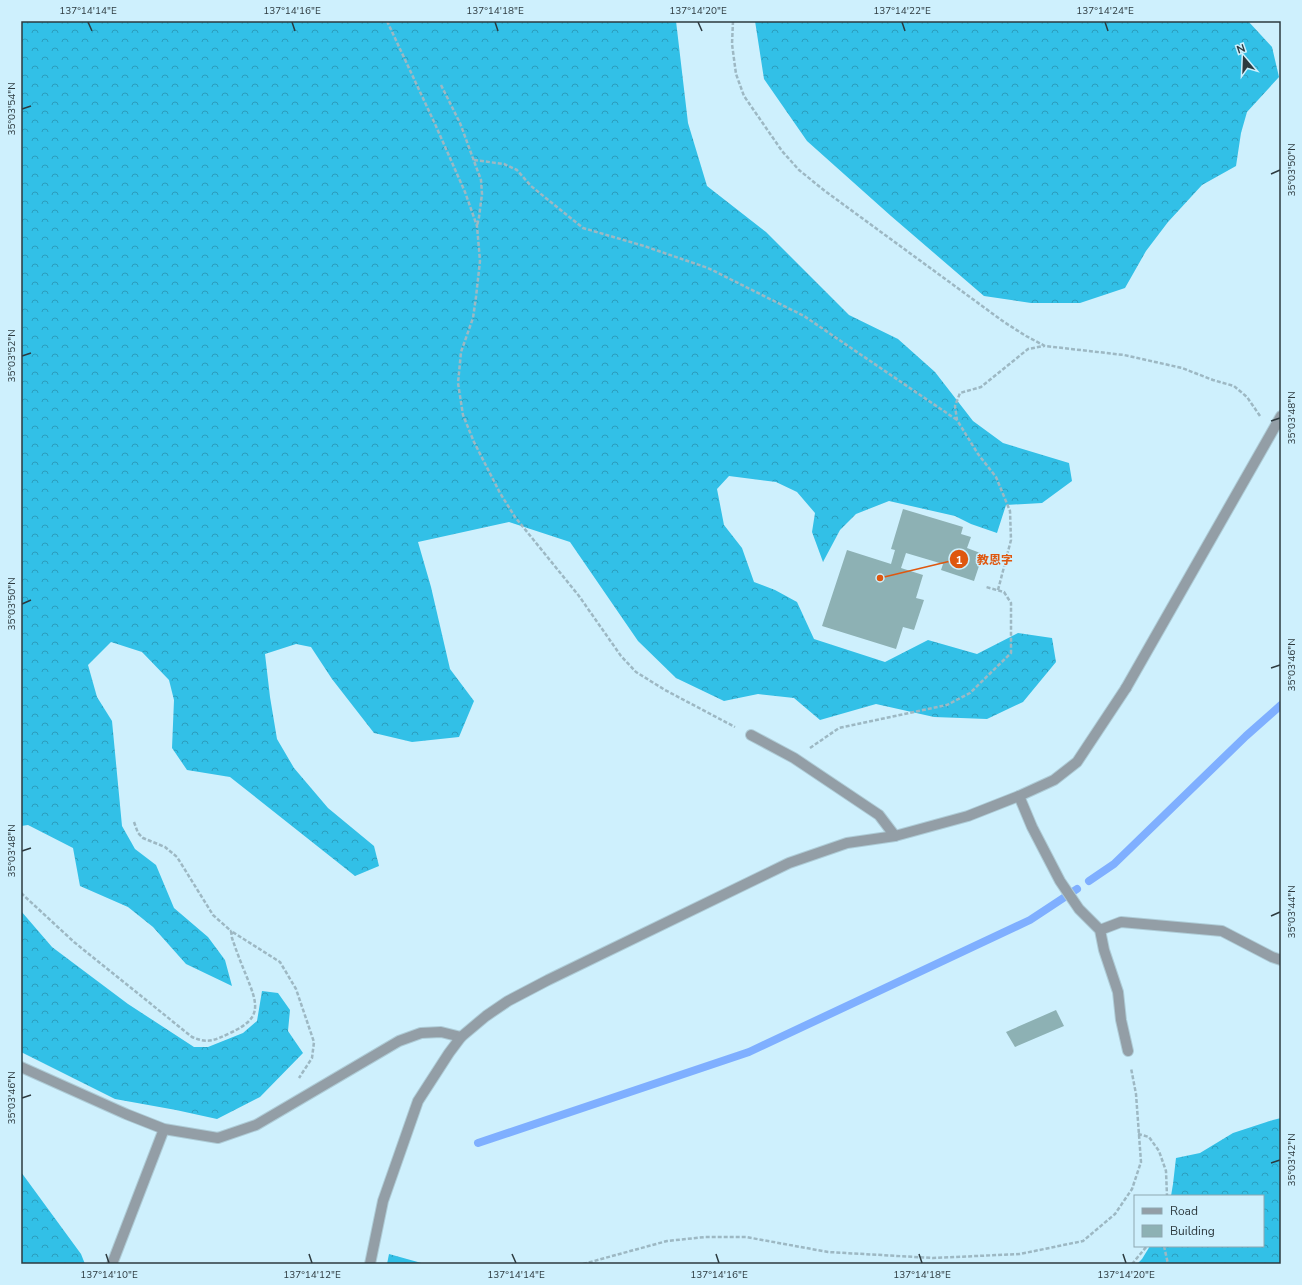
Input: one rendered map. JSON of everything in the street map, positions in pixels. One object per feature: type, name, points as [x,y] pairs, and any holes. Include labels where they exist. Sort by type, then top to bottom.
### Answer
[{"type":"street","points":[[370,1264],[383,1201],[418,1101],[461,1037],[486,1016],[508,1001],[548,980],[789,863],[847,844],[895,836],[968,816],[1019,796],[1054,780],[1077,762],[1126,688],[1281,416]]},
{"type":"street","points":[[750,736],[794,758],[879,815],[895,836]]},
{"type":"street","points":[[1019,796],[1032,827],[1060,881],[1079,910],[1100,930],[1104,950],[1118,992],[1121,1020],[1128,1052]]},
{"type":"street","points":[[1100,930],[1121,922],[1222,932],[1281,960]]},
{"type":"street","points":[[21,1067],[126,1114],[164,1129],[218,1138],[256,1125],[399,1041],[421,1033],[441,1032],[461,1037]]},
{"type":"street","points":[[112,1264],[164,1129]]},
{"type":"path","points":[[387,21],[465,192],[477,226],[480,261],[476,297],[473,318],[461,352],[458,383],[463,415],[474,442],[500,493],[515,518],[579,596],[621,656],[636,672],[664,690],[750,736]]},
{"type":"path","points":[[733,21],[732,44],[736,74],[744,96],[782,151],[799,170],[1004,322],[1045,346]]},
{"type":"path","points":[[441,85],[460,123],[481,180],[482,194],[480,217],[477,226]]},
{"type":"path","points":[[474,160],[504,164],[517,170],[531,186],[582,228],[644,246],[708,268],[804,316],[957,420]]},
{"type":"path","points":[[998,590],[1011,540],[1010,511],[996,477],[978,454],[957,420],[955,406],[960,392],[981,387],[1028,349],[1045,346],[1124,355],[1182,368],[1234,386],[1247,397],[1264,422],[1273,428]]},
{"type":"path","points":[[794,758],[839,728],[947,705],[970,693],[1011,653],[1011,603],[1004,592],[986,587]]},
{"type":"path","points":[[134,822],[138,833],[143,838],[165,847],[177,857],[212,915],[231,931],[280,962],[296,989],[314,1042],[312,1058],[296,1081]]},
{"type":"path","points":[[21,893],[74,942],[192,1037],[202,1041],[214,1041],[242,1028],[250,1020],[255,1008],[255,997],[232,938],[231,931]]},
{"type":"path","points":[[583,1264],[667,1241],[705,1237],[746,1237],[828,1252],[933,1258],[1020,1254],[1083,1241],[1115,1214],[1132,1189],[1141,1162],[1136,1094],[1128,1052]]},
{"type":"path","points":[[1138,1134],[1149,1137],[1159,1151],[1166,1171],[1167,1195]]},
{"type":"path","points":[[1132,1264],[1146,1247]]},
{"type":"path","points":[[1164,1247],[1168,1264]]},
{"type":"green space","points":[[21,21],[676,21],[688,123],[707,186],[766,232],[849,315],[898,339],[935,372],[973,421],[1003,443],[1069,463],[1072,481],[1042,503],[1006,505],[997,533],[971,524],[955,516],[889,501],[856,514],[840,530],[823,562],[812,532],[815,513],[797,492],[776,482],[729,476],[717,489],[724,525],[742,548],[754,582],[775,590],[797,602],[814,639],[885,662],[928,640],[977,654],[1018,633],[1052,638],[1056,662],[1023,702],[987,719],[934,717],[876,704],[820,720],[794,698],[758,694],[724,701],[676,678],[638,641],[570,542],[509,522],[418,542],[431,587],[450,669],[474,701],[459,737],[412,742],[374,733],[332,679],[311,647],[296,644],[265,654],[277,739],[294,768],[328,808],[374,846],[379,866],[355,876],[230,777],[187,770],[172,748],[174,700],[169,680],[142,652],[111,642],[88,665],[97,697],[112,721],[122,826],[135,849],[156,865],[174,908],[208,937],[225,960],[232,986],[186,964],[153,927],[128,907],[80,886],[73,848],[28,825],[21,826]]},
{"type":"green space","points":[[755,21],[1248,21],[1272,47],[1279,77],[1247,112],[1241,133],[1236,166],[1202,185],[1168,222],[1146,251],[1125,288],[1080,303],[1031,303],[984,296],[807,141],[764,79]]},
{"type":"green space","points":[[21,911],[52,947],[128,1004],[194,1047],[208,1047],[243,1033],[257,1021],[262,991],[278,993],[290,1010],[288,1031],[303,1053],[260,1097],[217,1119],[115,1099],[21,1052]]},
{"type":"green space","points":[[1281,1118],[1281,1264],[1137,1264],[1149,1247],[1264,1247],[1264,1195],[1171,1195],[1176,1158],[1200,1153],[1233,1133]]},
{"type":"green space","points":[[21,1172],[81,1254],[85,1264],[21,1264]]},
{"type":"green space","points":[[389,1254],[425,1264],[387,1264]]},
{"type":"building","points":[[903,509],[963,527],[961,534],[971,537],[967,548],[983,554],[974,581],[941,570],[943,564],[906,553],[901,568],[923,575],[916,598],[924,600],[914,630],[903,627],[896,649],[822,626],[847,550],[891,564],[895,550],[891,549]]},
{"type":"building","points":[[1056,1010],[1064,1026],[1015,1047],[1006,1032]]},
{"type":"waterway","points":[[1089,881],[1114,864],[1246,736],[1281,705]]},
{"type":"waterway","points":[[478,1143],[749,1052],[1030,920],[1077,889]]},
{"type":"place","name":"教恩字","points":[[880,578]]}]
